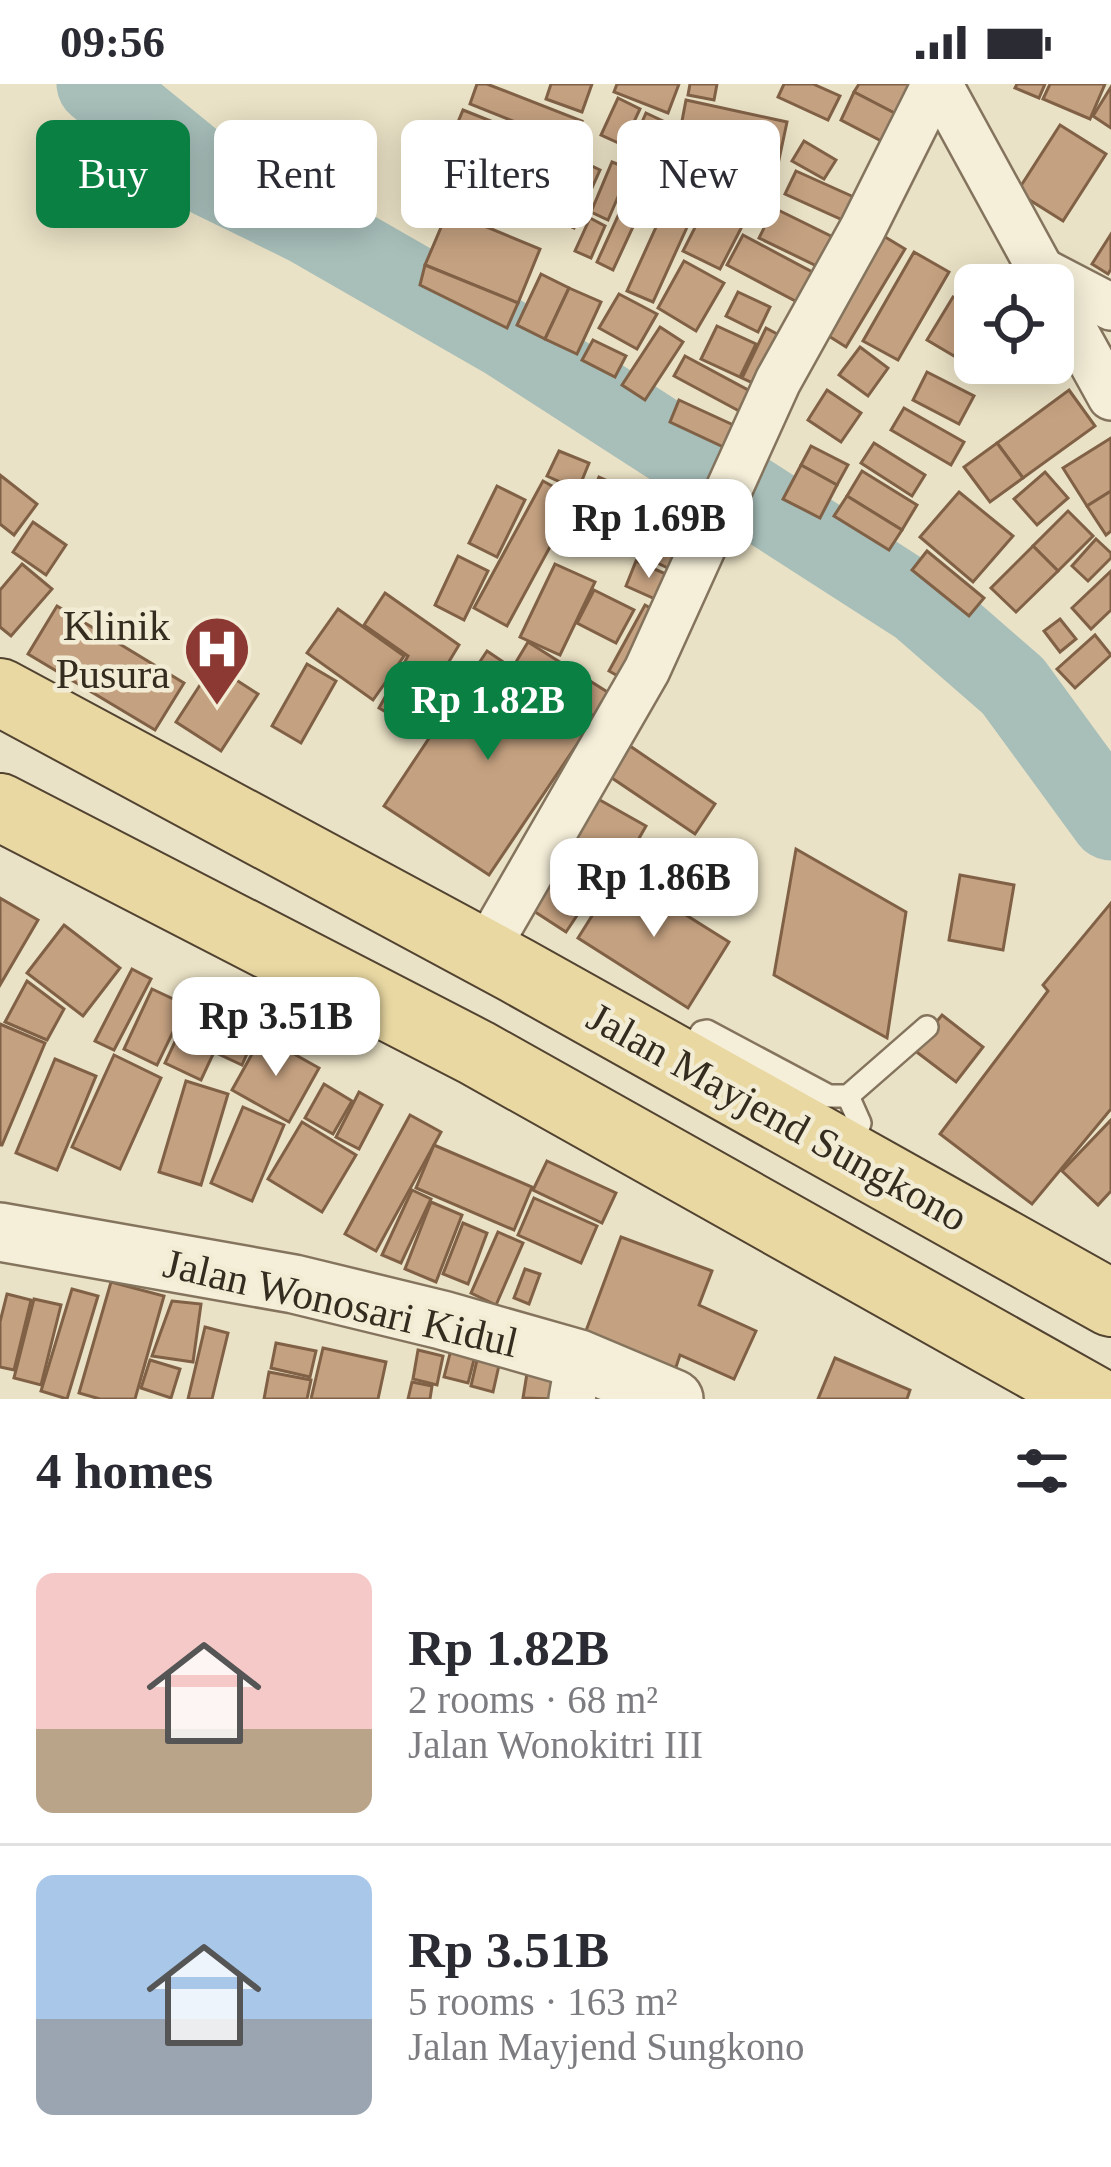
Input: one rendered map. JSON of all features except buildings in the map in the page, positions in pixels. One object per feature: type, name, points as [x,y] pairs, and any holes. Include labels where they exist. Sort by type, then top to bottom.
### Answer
[{"type":"main road","name":"Jalan Mayjend Sungkono","points":[[0,692],[681,1062],[830,1118],[1111,1303]]},
{"type":"main road","points":[[0,807],[477,1053],[1093,1399]]},
{"type":"street","points":[[937,84],[1038,264]]},
{"type":"street","points":[[484,953],[646,670],[778,381],[937,84]]},
{"type":"street","points":[[1074,292],[1111,307]]},
{"type":"street","points":[[1074,330],[1111,398]]},
{"type":"street","name":"Jalan Wonosari Kidul","points":[[0,1232],[294,1284],[576,1379],[674,1399]]},
{"type":"lane","points":[[830,1118],[927,1027]]},
{"type":"waterway","points":[[97,84],[211,177],[305,223],[507,339],[920,605],[1013,686],[1111,820]]},
{"type":"place","name":"Klinik Pusura","points":[[217,708]]}]
